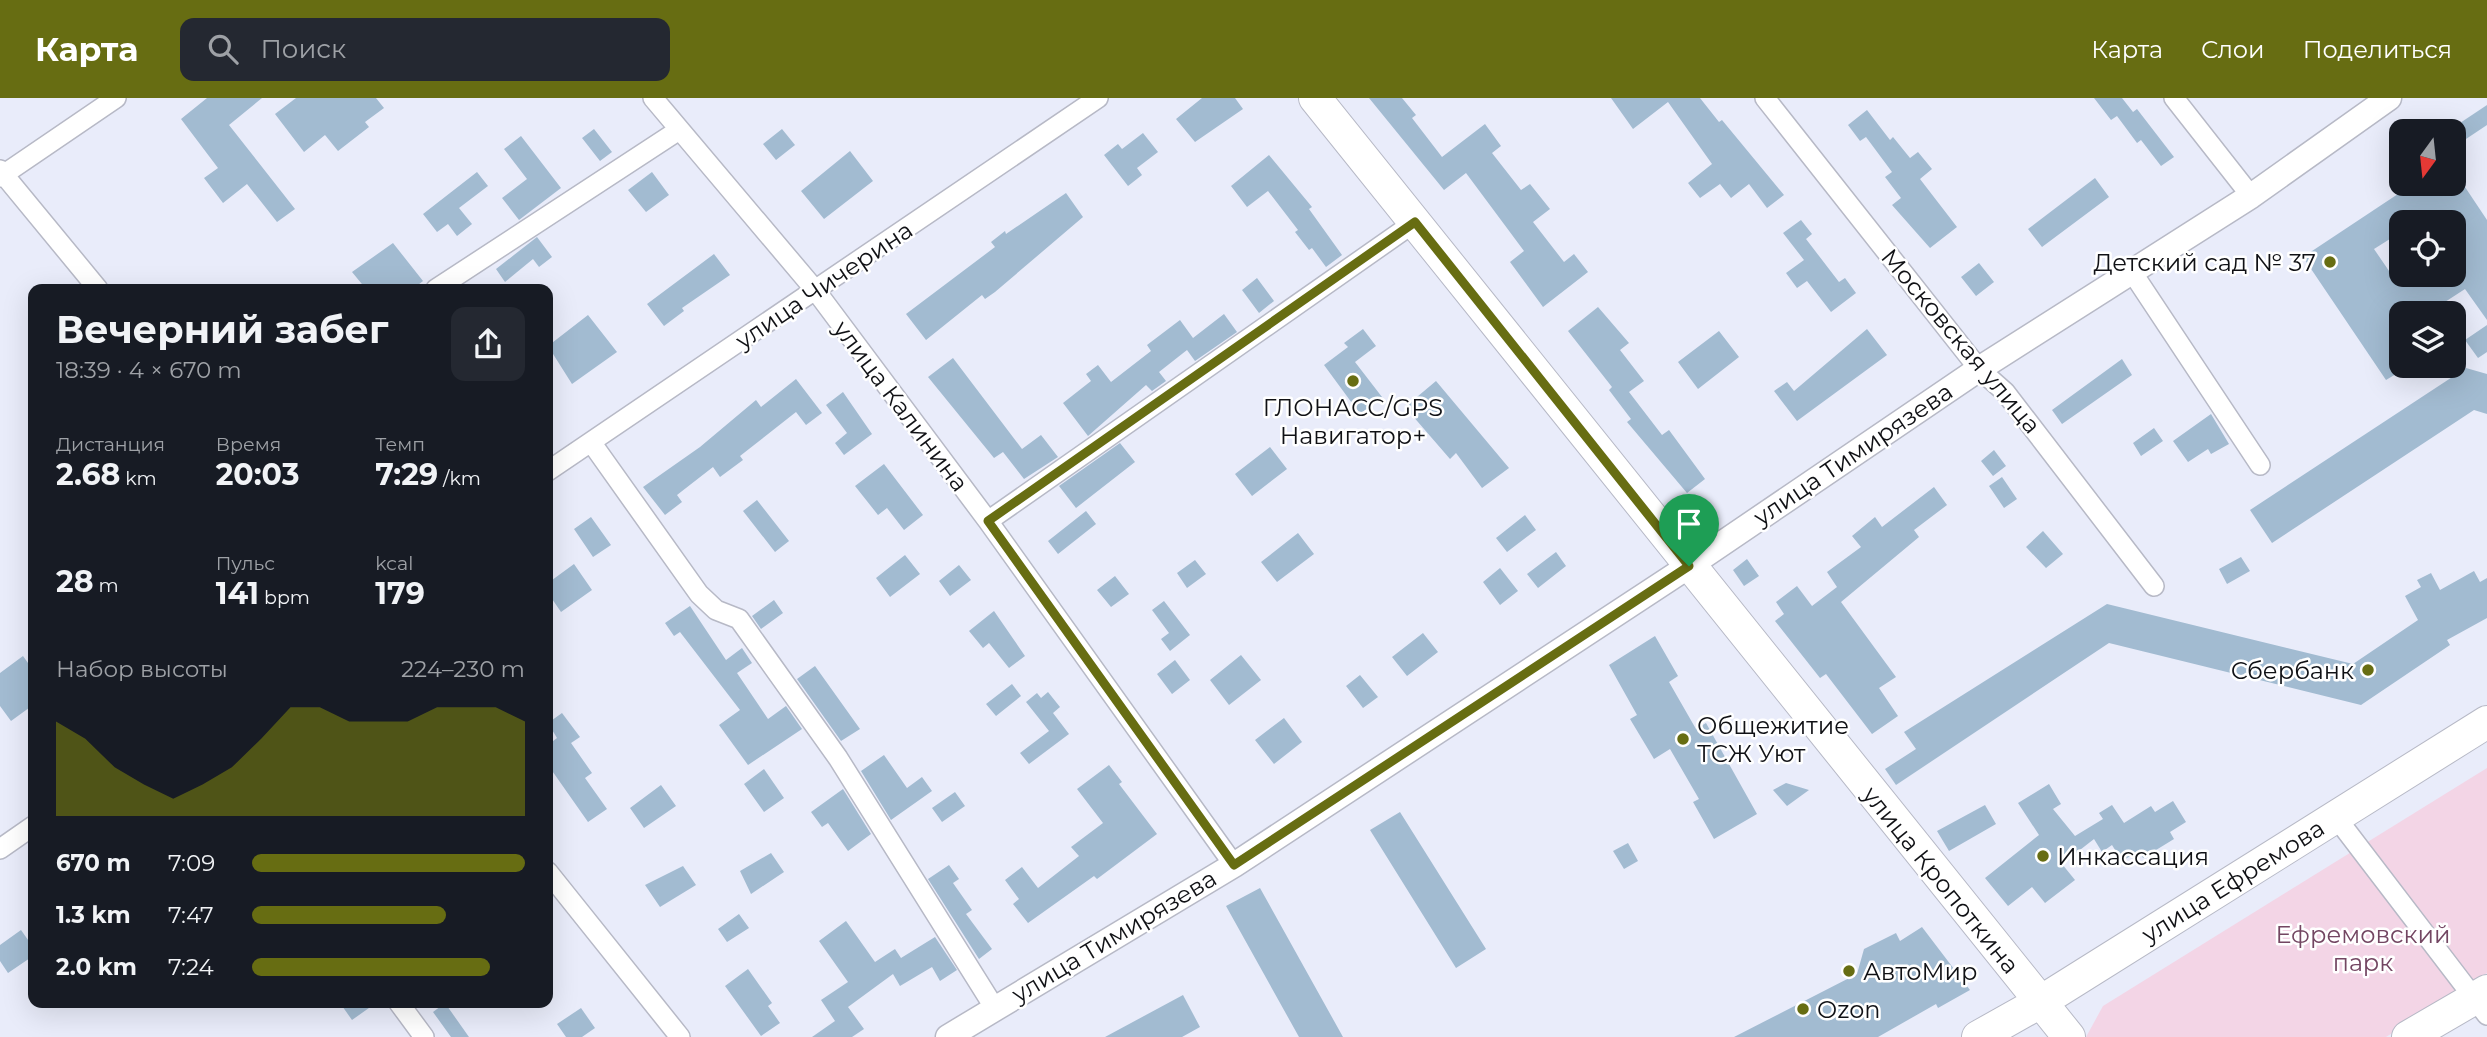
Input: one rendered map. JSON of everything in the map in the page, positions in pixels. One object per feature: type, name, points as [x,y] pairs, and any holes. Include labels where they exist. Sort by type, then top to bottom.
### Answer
[{"type":"main road","name":"улица Кропоткина","points":[[1315,98],[2069,1037]]},
{"type":"main road","name":"улица Ефремова","points":[[1978,1037],[2042,1001],[2487,722]]},
{"type":"main road","points":[[2408,1037],[2483,1001]]},
{"type":"street","points":[[94,284],[1,174],[117,98]]},
{"type":"street","name":"улица Калинина","points":[[653,98],[816,291],[988,521],[1234,865]]},
{"type":"street","name":"улица Чичерина","points":[[553,468],[1098,98]]},
{"type":"street","name":"Московская улица","points":[[1765,98],[1979,369],[2006,392],[2154,586]]},
{"type":"street","points":[[2174,98],[2251,196]]},
{"type":"street","name":"улица Тимирязева","points":[[948,1037],[1234,865],[1689,566],[1979,369],[2251,196],[2389,98]]},
{"type":"street","points":[[444,284],[679,130]]},
{"type":"street","points":[[988,521],[1415,222]]},
{"type":"street","points":[[2132,272],[2260,465]]},
{"type":"street","name":"улица Тимирязева","points":[[591,442],[699,594],[716,610],[739,619],[838,758],[994,1007]]},
{"type":"street","points":[[2335,816],[2483,1001]]},
{"type":"street","points":[[0,849],[28,829]]},
{"type":"street","points":[[553,878],[680,1037]]},
{"type":"street","points":[[403,1008],[424,1037]]},
{"type":"green space","name":"Ефремовский парк","points":[[2487,768],[2487,973],[2386,1037],[2086,1037],[2103,1006]]},
{"type":"building","points":[[207,98],[262,98],[229,125],[295,209],[277,222],[247,184],[223,203],[204,178],[218,168],[181,119]]},
{"type":"building","points":[[296,98],[376,98],[384,108],[365,122],[369,127],[338,151],[325,135],[304,152],[275,114]]},
{"type":"building","points":[[1202,98],[1235,98],[1243,109],[1195,142],[1176,119]]},
{"type":"building","points":[[1369,98],[1402,98],[1416,115],[1412,118],[1442,157],[1485,124],[1501,146],[1492,153],[1521,190],[1530,184],[1550,209],[1533,222],[1564,262],[1574,254],[1588,272],[1543,307],[1510,262],[1524,251],[1466,173],[1444,190]]},
{"type":"building","points":[[1611,98],[1700,98],[1719,122],[1722,120],[1784,195],[1767,208],[1749,184],[1731,198],[1720,184],[1700,198],[1688,183],[1712,164],[1668,102],[1633,129]]},
{"type":"building","points":[[2094,98],[2122,98],[2133,112],[2137,109],[2174,157],[2161,166],[2141,140],[2137,143],[2117,116],[2111,120]]},
{"type":"building","points":[[2487,105],[2487,125],[2466,139],[2466,119]]},
{"type":"building","points":[[1867,110],[1890,140],[1893,137],[1910,158],[1918,152],[1932,169],[1920,179],[1957,227],[1930,248],[1892,205],[1901,198],[1885,177],[1892,172],[1866,137],[1860,141],[1848,125]]},
{"type":"building","points":[[594,129],[612,152],[600,161],[582,138]]},
{"type":"building","points":[[782,129],[795,145],[776,160],[763,144]]},
{"type":"building","points":[[1143,133],[1158,152],[1137,168],[1142,175],[1128,186],[1104,155],[1118,144],[1122,149]]},
{"type":"building","points":[[521,136],[561,188],[519,220],[502,198],[527,179],[504,149]]},
{"type":"building","points":[[850,151],[873,181],[824,219],[801,191]]},
{"type":"building","points":[[1269,155],[1312,207],[1309,209],[1342,255],[1326,267],[1312,248],[1309,250],[1295,232],[1298,230],[1268,191],[1247,207],[1231,186]]},
{"type":"building","points":[[477,172],[488,186],[459,208],[472,224],[457,236],[448,224],[437,232],[423,214]]},
{"type":"building","points":[[652,172],[669,195],[646,212],[628,190]]},
{"type":"building","points":[[2095,178],[2109,197],[2042,247],[2028,229]]},
{"type":"building","name":"Детский сад № 37","points":[[2466,188],[2487,220],[2487,320],[2465,289],[2446,301],[2389,301],[2389,378],[2386,380],[2303,257],[2395,196],[2466,196]]},
{"type":"building","points":[[1066,193],[1083,217],[995,292],[985,299],[982,295],[926,340],[906,314],[995,247],[991,242],[1005,231],[1006,234]]},
{"type":"building","points":[[1801,220],[1812,234],[1806,239],[1839,282],[1845,278],[1856,293],[1831,312],[1807,281],[1797,288],[1786,273],[1804,260],[1783,233]]},
{"type":"building","points":[[537,237],[552,257],[539,267],[533,259],[505,282],[496,269]]},
{"type":"building","points":[[393,243],[423,281],[419,284],[362,284],[352,272]]},
{"type":"building","points":[[714,254],[730,275],[682,308],[684,311],[664,326],[647,304]]},
{"type":"building","points":[[1979,263],[1994,282],[1976,296],[1961,277]]},
{"type":"building","points":[[1257,278],[1274,301],[1259,313],[1242,290]]},
{"type":"building","points":[[1598,307],[1629,343],[1620,350],[1644,381],[1629,392],[1662,435],[1669,430],[1705,479],[1687,493],[1627,422],[1631,419],[1609,390],[1612,387],[1568,331]]},
{"type":"building","points":[[1224,314],[1237,332],[1195,361],[1187,350],[1159,372],[1166,381],[1152,391],[1146,385],[1088,436],[1063,403],[1091,381],[1086,374],[1098,365],[1111,382],[1151,351],[1147,345],[1180,320],[1193,338]]},
{"type":"building","points":[[588,315],[617,352],[572,384],[553,354],[553,342]]},
{"type":"building","points":[[2487,325],[2487,352],[2478,358],[2466,339]]},
{"type":"building","name":"ГЛОНАСС/GPS Навигатор+","points":[[1363,329],[1376,346],[1355,362],[1382,397],[1360,414],[1324,365],[1348,347],[1344,343]]},
{"type":"building","points":[[1867,329],[1887,355],[1797,421],[1774,391],[1787,382],[1794,391]]},
{"type":"building","points":[[1719,331],[1739,357],[1698,389],[1678,362]]},
{"type":"building","points":[[953,358],[1022,449],[1041,435],[1058,457],[1024,479],[1003,452],[994,458],[928,377]]},
{"type":"building","points":[[2122,359],[2132,375],[2062,424],[2052,410]]},
{"type":"building","points":[[2466,368],[2487,374],[2487,414],[2474,410],[2272,543],[2250,510],[2451,378],[2466,378]]},
{"type":"building","points":[[796,379],[822,413],[806,425],[796,412],[740,456],[743,460],[720,477],[713,467],[677,495],[682,502],[665,515],[643,487],[700,447],[756,400],[761,407]]},
{"type":"building","points":[[1436,381],[1509,468],[1482,488],[1456,453],[1450,459],[1405,407]]},
{"type":"building","points":[[843,392],[872,434],[844,455],[835,443],[847,433],[826,405]]},
{"type":"building","points":[[2211,414],[2229,444],[2211,454],[2208,449],[2188,462],[2173,441]]},
{"type":"building","points":[[2154,428],[2163,441],[2141,456],[2133,443]]},
{"type":"building","points":[[1120,443],[1135,462],[1076,508],[1059,486]]},
{"type":"building","points":[[1270,447],[1287,469],[1252,496],[1235,474]]},
{"type":"building","points":[[1994,450],[2006,466],[1993,476],[1981,461]]},
{"type":"building","points":[[884,464],[923,515],[904,530],[887,508],[878,515],[855,486]]},
{"type":"building","points":[[2002,477],[2017,499],[2004,508],[1989,486]]},
{"type":"building","points":[[1934,487],[1947,505],[1914,530],[1919,537],[1841,602],[1896,677],[1879,688],[1898,716],[1872,734],[1826,674],[1820,678],[1775,621],[1784,614],[1776,602],[1797,586],[1812,606],[1837,587],[1827,572],[1861,547],[1852,536],[1875,517],[1882,527]]},
{"type":"building","points":[[757,500],[789,541],[775,552],[743,511]]},
{"type":"building","points":[[1086,511],[1096,524],[1058,554],[1048,541]]},
{"type":"building","points":[[1525,515],[1536,530],[1507,552],[1496,538]]},
{"type":"building","points":[[591,517],[611,545],[593,557],[574,529]]},
{"type":"building","points":[[2043,531],[2063,554],[2046,568],[2026,547]]},
{"type":"building","points":[[1298,533],[1314,554],[1277,582],[1261,562]]},
{"type":"building","points":[[1556,552],[1566,566],[1538,588],[1527,574]]},
{"type":"building","points":[[905,555],[920,574],[890,597],[876,578]]},
{"type":"building","points":[[2241,557],[2250,571],[2227,584],[2219,569]]},
{"type":"building","points":[[1747,559],[1759,576],[1744,586],[1733,570]]},
{"type":"building","points":[[1195,560],[1206,574],[1187,588],[1177,573]]},
{"type":"building","points":[[574,564],[592,590],[561,612],[553,600],[553,579]]},
{"type":"building","points":[[959,565],[971,580],[950,596],[939,581]]},
{"type":"building","points":[[1500,568],[1518,591],[1500,605],[1483,582]]},
{"type":"building","points":[[2474,571],[2480,582],[2487,578],[2487,618],[2447,640],[2450,645],[2361,705],[2109,643],[1896,785],[1885,769],[1916,749],[1904,732],[2107,604],[2353,664],[2418,620],[2405,596],[2421,587],[2417,580],[2431,573],[2440,590]]},
{"type":"building","points":[[1115,576],[1129,594],[1111,607],[1097,590]]},
{"type":"building","points":[[774,600],[783,613],[761,629],[752,616]]},
{"type":"building","points":[[1164,601],[1190,635],[1170,651],[1161,639],[1169,633],[1152,610]]},
{"type":"building","points":[[690,606],[726,660],[742,648],[752,663],[737,673],[768,719],[786,706],[802,729],[748,765],[719,725],[740,710],[680,632],[674,636],[665,623]]},
{"type":"building","points":[[994,611],[1025,656],[1009,668],[989,643],[983,648],[969,631]]},
{"type":"building","points":[[1423,633],[1438,652],[1407,676],[1392,657]]},
{"type":"building","name":"Общежитие ТСЖ Уют","points":[[1655,636],[1678,676],[1669,682],[1696,729],[1706,723],[1757,814],[1714,839],[1693,802],[1699,799],[1670,749],[1654,759],[1630,719],[1637,715],[1609,665]]},
{"type":"building","points":[[1241,655],[1261,680],[1229,705],[1210,680]]},
{"type":"building","points":[[23,656],[28,663],[28,709],[11,721],[0,706],[0,673]]},
{"type":"building","points":[[1175,660],[1190,680],[1172,694],[1157,674]]},
{"type":"building","points":[[815,666],[860,729],[841,741],[797,679]]},
{"type":"building","points":[[1360,675],[1378,697],[1363,708],[1346,686]]},
{"type":"building","points":[[1012,684],[1021,696],[996,716],[986,704]]},
{"type":"building","points":[[1048,692],[1060,707],[1053,713],[1069,734],[1029,764],[1020,753],[1049,731],[1026,702],[1037,693],[1041,698]]},
{"type":"building","points":[[562,713],[580,737],[571,743],[592,773],[585,778],[607,809],[588,822],[553,772],[553,741],[557,738],[553,731],[553,719]]},
{"type":"building","points":[[1284,718],[1302,742],[1274,764],[1255,740]]},
{"type":"building","points":[[884,755],[907,788],[922,777],[932,791],[891,820],[861,771]]},
{"type":"building","points":[[1109,765],[1122,782],[1119,784],[1157,834],[1097,879],[1094,876],[1028,923],[1013,904],[1019,899],[1005,880],[1022,867],[1038,888],[1079,856],[1071,847],[1103,823],[1077,789]]},
{"type":"building","points":[[764,769],[784,798],[764,812],[744,784]]},
{"type":"building","points":[[1786,783],[1809,790],[1787,806],[1773,790]]},
{"type":"building","points":[[2049,784],[2061,804],[2053,809],[2075,836],[2103,819],[2099,813],[2112,805],[2124,823],[2151,806],[2155,812],[2173,801],[2186,822],[2170,832],[2174,839],[2143,858],[2139,851],[2122,861],[2112,845],[2102,852],[2094,839],[2062,864],[2075,880],[2045,903],[2032,887],[2008,906],[1985,878],[2039,835],[2018,803]]},
{"type":"building","points":[[661,785],[676,806],[644,828],[630,808]]},
{"type":"building","points":[[843,789],[871,834],[848,851],[828,823],[822,827],[811,812]]},
{"type":"building","points":[[955,792],[965,806],[942,822],[932,808]]},
{"type":"building","points":[[1985,805],[1996,824],[1949,851],[1937,831]]},
{"type":"building","points":[[1400,812],[1486,949],[1456,968],[1370,830]]},
{"type":"building","points":[[1628,843],[1638,861],[1624,869],[1613,851]]},
{"type":"building","points":[[771,853],[784,872],[751,894],[740,871]]},
{"type":"building","points":[[949,865],[959,879],[953,883],[972,910],[966,914],[992,949],[979,959],[928,879]]},
{"type":"building","points":[[683,866],[696,885],[660,907],[645,885]]},
{"type":"building","points":[[1260,888],[1343,1037],[1299,1037],[1226,906]]},
{"type":"building","points":[[739,914],[749,928],[727,942],[718,929]]},
{"type":"building","points":[[846,921],[875,962],[895,949],[901,958],[935,937],[957,970],[940,981],[932,967],[900,986],[893,974],[848,1007],[864,1029],[852,1037],[812,1037],[835,1021],[821,1000],[848,982],[819,941]]},
{"type":"building","points":[[1922,927],[1970,990],[1938,1008],[1936,1004],[1878,1037],[1734,1037],[1857,974],[1864,949],[1896,933],[1900,941]]},
{"type":"building","points":[[21,930],[28,940],[28,959],[8,973],[0,961],[0,945]]},
{"type":"building","points":[[748,969],[772,1003],[768,1006],[780,1023],[761,1036],[725,986]]},
{"type":"building","points":[[1183,995],[1200,1027],[1182,1037],[1105,1037]]},
{"type":"building","points":[[344,1008],[369,1008],[352,1020]]},
{"type":"building","points":[[438,1008],[449,1008],[469,1037],[451,1037],[433,1012]]},
{"type":"building","points":[[581,1008],[595,1028],[582,1037],[566,1037],[557,1024]]},
{"type":"place","name":"Детский сад № 37","points":[[2330,262]]},
{"type":"place","name":"ГЛОНАСС/GPS Навигатор+","points":[[1353,381]]},
{"type":"place","name":"Сбербанк","points":[[2368,670]]},
{"type":"place","name":"Общежитие ТСЖ Уют","points":[[1683,739]]},
{"type":"place","name":"Инкассация","points":[[2043,856]]},
{"type":"place","name":"АвтоМир","points":[[1849,971]]},
{"type":"place","name":"Ozon","points":[[1803,1009]]},
{"type":"route","points":[[1415,222],[1689,566],[1234,865],[988,521],[1415,222]]}]
